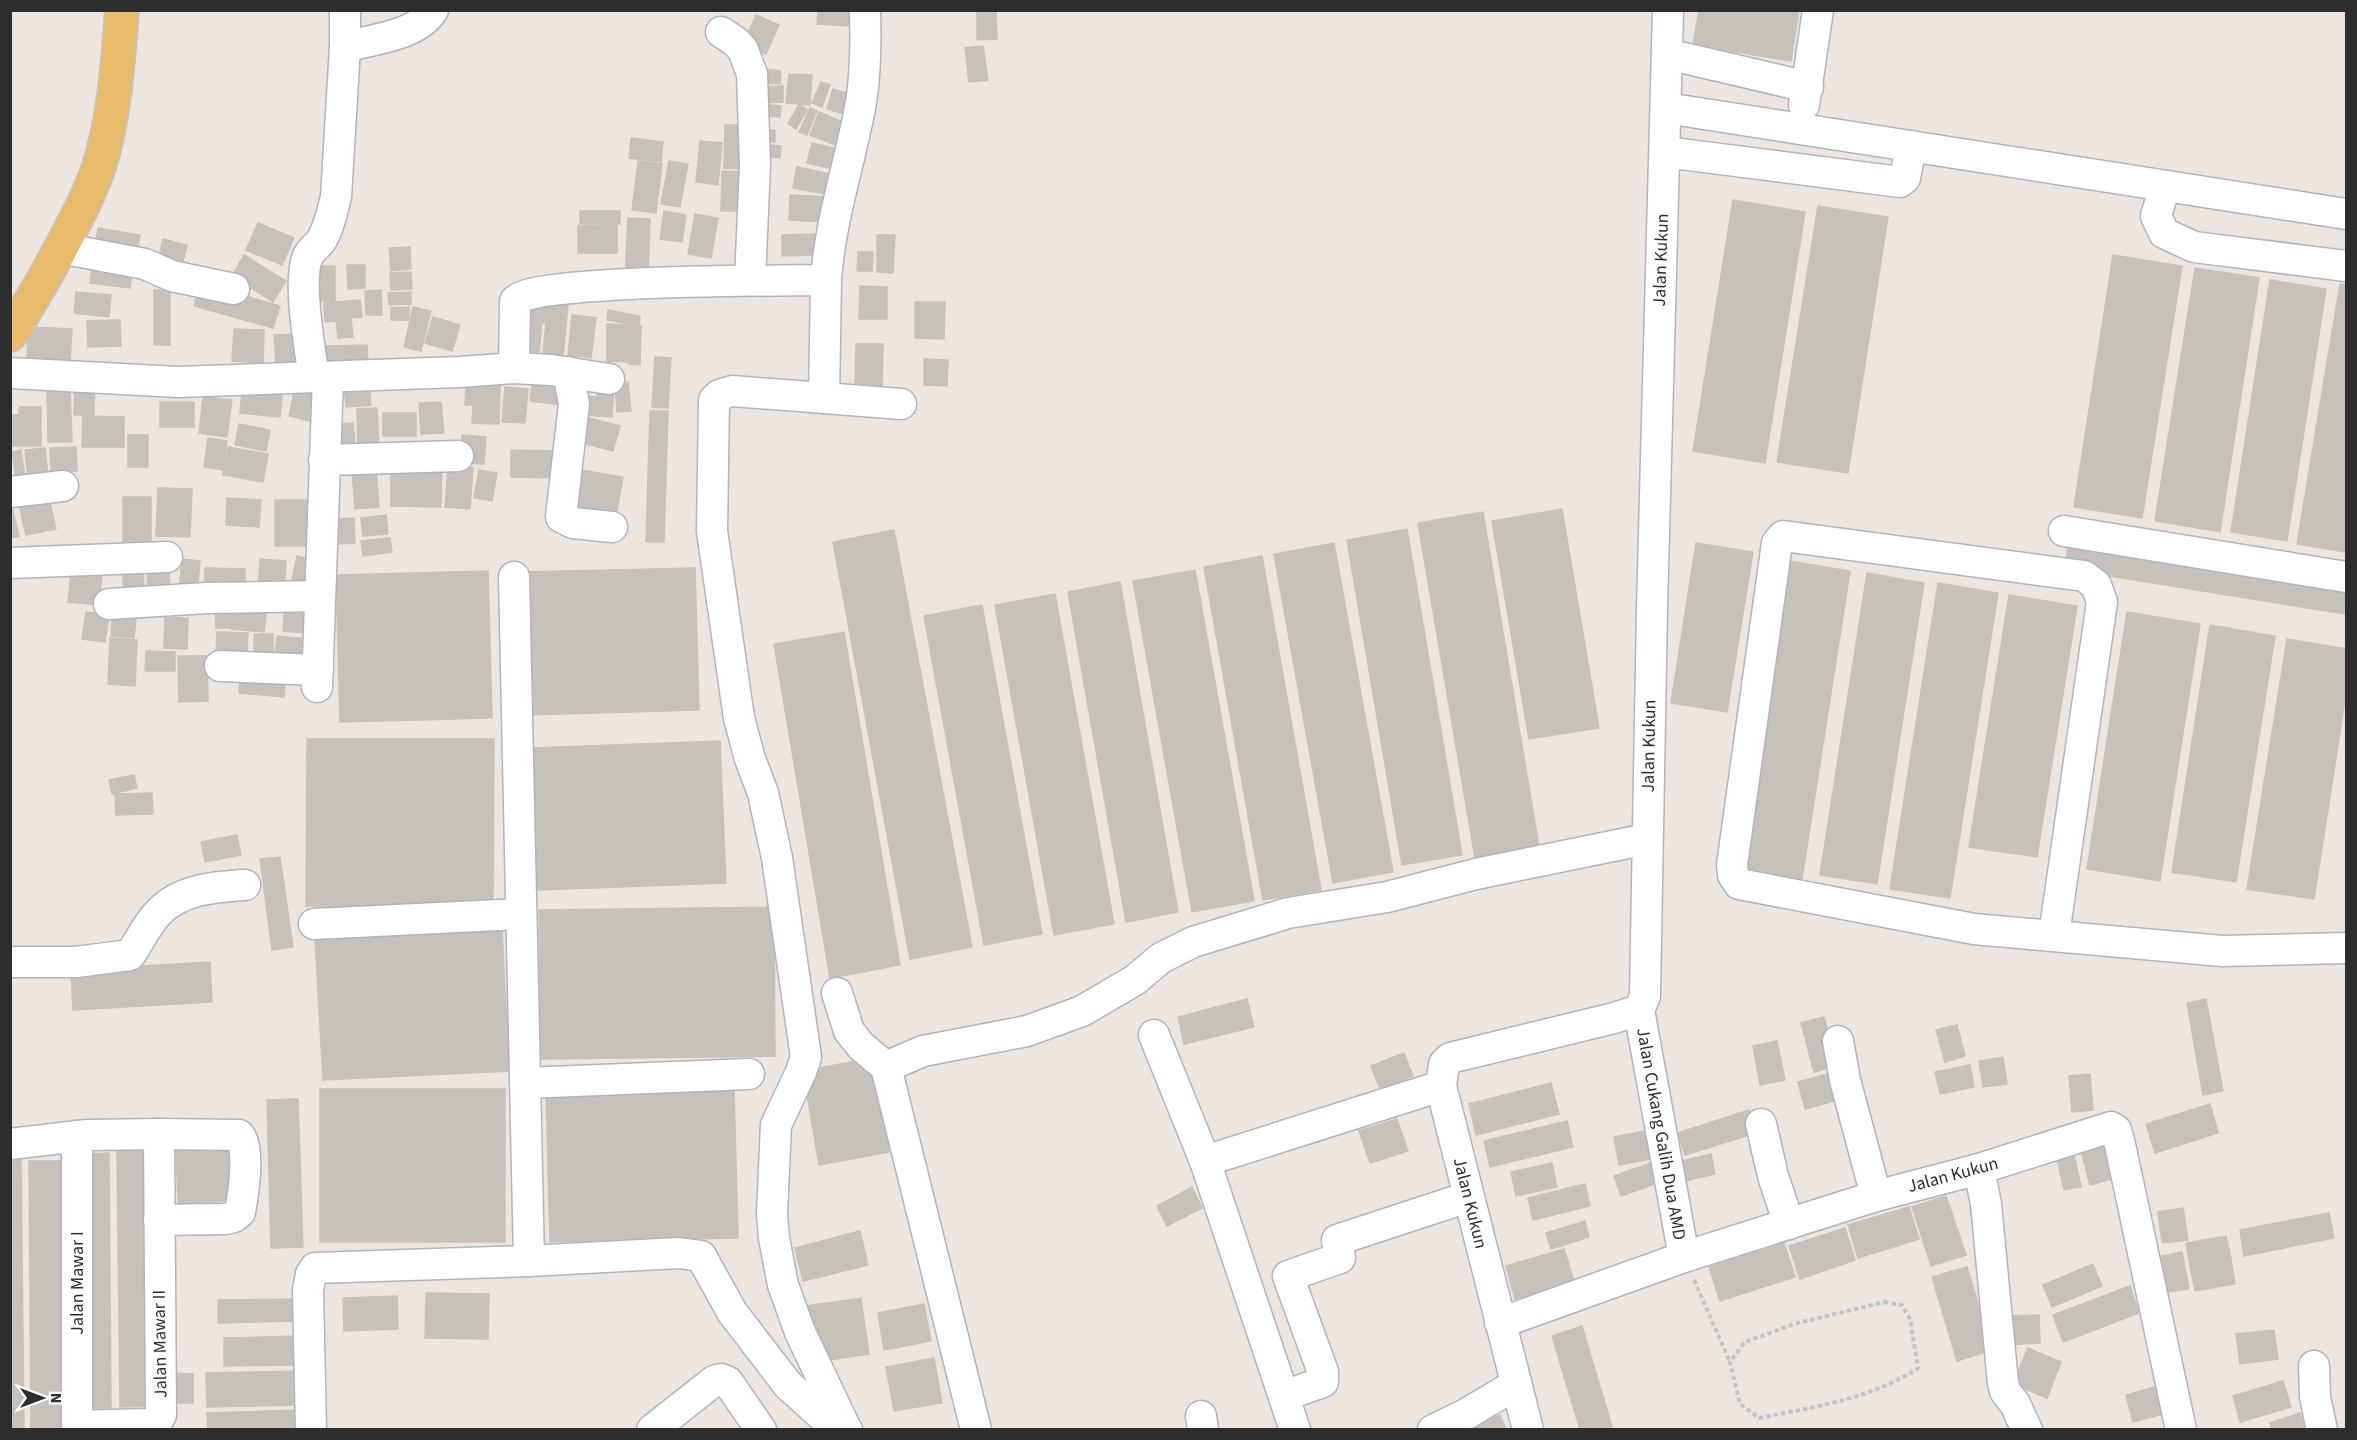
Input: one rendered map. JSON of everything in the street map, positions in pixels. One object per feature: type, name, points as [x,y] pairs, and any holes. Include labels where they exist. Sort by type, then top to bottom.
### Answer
[{"type":"main road","points":[[10,335],[38,291],[80,213],[101,161],[117,77],[122,10]]},
{"type":"street","points":[[220,666],[317,679],[324,460],[321,377],[305,307],[305,273],[308,256],[326,231],[336,197],[345,10]]},
{"type":"street","points":[[345,47],[403,31],[427,20],[433,10]]},
{"type":"street","points":[[824,398],[826,280],[829,244],[861,106],[865,76],[865,10]]},
{"type":"street","name":"Jalan Kukun","points":[[1639,1010],[1645,996],[1646,976],[1647,839],[1668,10]]},
{"type":"street","points":[[1800,129],[1818,10]]},
{"type":"street","points":[[721,32],[743,50],[752,74],[755,165],[750,280]]},
{"type":"street","points":[[1667,54],[1808,87]]},
{"type":"street","points":[[1666,108],[2346,214]]},
{"type":"street","points":[[1665,152],[1900,182],[1905,178],[1911,146]]},
{"type":"street","points":[[2165,186],[2156,216],[2164,233],[2194,247],[2346,266]]},
{"type":"street","points":[[60,248],[145,264],[172,276],[234,289]]},
{"type":"street","points":[[513,368],[515,301],[523,294],[571,288],[750,280],[826,280]]},
{"type":"street","points":[[10,373],[178,382],[513,368],[568,372],[609,379]]},
{"type":"street","points":[[568,372],[574,404],[561,517],[573,523],[612,527]]},
{"type":"street","points":[[846,1429],[800,1332],[783,1285],[774,1238],[772,1214],[776,1125],[806,1057],[777,858],[763,793],[750,759],[739,718],[712,531],[714,400],[719,395],[732,392],[901,404]]},
{"type":"street","points":[[324,460],[458,456]]},
{"type":"street","points":[[10,492],[63,486]]},
{"type":"street","points":[[2064,531],[2346,577]]},
{"type":"street","points":[[2054,935],[2102,602],[2096,585],[2084,576],[1783,536],[1777,543],[1732,865],[1733,875],[1739,884],[1974,929],[2222,951],[2346,948]]},
{"type":"street","points":[[10,563],[167,557]]},
{"type":"street","points":[[513,577],[529,1262]]},
{"type":"street","points":[[109,604],[207,598],[320,596]]},
{"type":"street","points":[[886,1067],[923,1051],[1027,1031],[1082,1011],[1135,980],[1161,958],[1193,942],[1288,913],[1388,897],[1476,874],[1647,839]]},
{"type":"street","points":[[10,963],[76,962],[130,955],[159,912],[180,897],[210,887],[245,885]]},
{"type":"street","points":[[314,924],[521,914]]},
{"type":"street","points":[[837,993],[849,1031],[886,1067],[976,1430]]},
{"type":"street","points":[[1204,1161],[1441,1086],[1444,1064],[1450,1058],[1593,1024],[1639,1010]]},
{"type":"street","name":"Jalan Cukang Galih Dua AMD","points":[[1639,1010],[1684,1257]]},
{"type":"street","points":[[1154,1035],[1204,1161],[1295,1430]]},
{"type":"street","points":[[1838,1041],[1845,1080],[1876,1196]]},
{"type":"street","points":[[525,1083],[749,1074]]},
{"type":"street","name":"Jalan Kukun","points":[[1441,1086],[1528,1430]]},
{"type":"street","points":[[1761,1124],[1773,1176],[1789,1224]]},
{"type":"street","name":"Jalan Kukun","points":[[1500,1323],[1684,1257],[1876,1196],[1979,1169],[2111,1127],[2115,1131],[2181,1430]]},
{"type":"street","name":"Jalan Mawar II","points":[[77,1428],[156,1423],[161,1415],[159,1134]]},
{"type":"street","points":[[10,1144],[77,1136],[239,1135],[245,1146],[244,1187],[240,1212],[234,1217],[225,1219],[159,1220]]},
{"type":"street","name":"Jalan Mawar I","points":[[77,1136],[77,1428]]},
{"type":"street","points":[[1979,1169],[1986,1204],[2003,1383],[2005,1391],[2015,1404],[2027,1430]]},
{"type":"street","points":[[1284,1396],[1323,1382],[1323,1372],[1288,1276],[1340,1258],[1337,1240],[1468,1197]]},
{"type":"street","points":[[311,1430],[308,1290],[310,1274],[315,1268],[529,1262],[661,1254],[701,1256],[732,1312],[788,1385],[829,1422],[846,1429]]},
{"type":"street","points":[[2314,1366],[2315,1397],[2322,1430]]},
{"type":"street","points":[[652,1430],[714,1381],[721,1379],[728,1382],[761,1430]]},
{"type":"street","points":[[1433,1430],[1468,1413],[1515,1385]]},
{"type":"path","points":[[1684,1257],[1730,1362],[1740,1404],[1759,1418],[1844,1401],[1897,1382],[1918,1368],[1910,1319],[1902,1305],[1884,1302],[1794,1324],[1745,1342],[1730,1362]]},
{"type":"building","points":[[818,10],[850,10],[849,26],[817,24]]},
{"type":"building","points":[[977,10],[996,10],[997,39],[977,40]]},
{"type":"building","points":[[1699,10],[1799,10],[1791,61],[1693,45]]},
{"type":"building","points":[[756,15],[779,25],[766,54],[743,44]]},
{"type":"building","points":[[983,46],[988,80],[969,82],[965,48]]},
{"type":"building","points":[[765,69],[781,71],[780,84],[764,83]]},
{"type":"building","points":[[789,74],[812,75],[810,105],[786,103]]},
{"type":"building","points":[[821,82],[830,85],[822,107],[812,103]]},
{"type":"building","points":[[783,86],[783,102],[763,103],[763,87]]},
{"type":"building","points":[[833,89],[856,96],[851,116],[827,109]]},
{"type":"building","points":[[757,104],[781,106],[780,117],[756,115]]},
{"type":"building","points":[[799,104],[807,110],[796,129],[788,124]]},
{"type":"building","points":[[810,108],[817,111],[807,135],[799,132]]},
{"type":"building","points":[[819,112],[847,124],[838,146],[810,135]]},
{"type":"building","points":[[725,125],[747,125],[746,169],[724,168]]},
{"type":"building","points":[[757,129],[775,130],[775,142],[757,142]]},
{"type":"building","points":[[631,138],[663,142],[661,162],[629,158]]},
{"type":"building","points":[[700,141],[722,143],[718,185],[696,182]]},
{"type":"building","points":[[812,143],[838,149],[833,169],[807,163]]},
{"type":"building","points":[[760,144],[781,146],[780,158],[759,156]]},
{"type":"building","points":[[638,161],[662,164],[656,213],[632,210]]},
{"type":"building","points":[[669,161],[688,164],[680,207],[661,204]]},
{"type":"building","points":[[797,167],[835,175],[831,195],[793,188]]},
{"type":"building","points":[[722,171],[747,172],[746,211],[721,211]]},
{"type":"building","points":[[790,195],[827,197],[826,222],[789,220]]},
{"type":"building","points":[[1733,200],[1805,212],[1765,463],[1693,451]]},
{"type":"building","points":[[1818,206],[1888,217],[1848,473],[1777,462]]},
{"type":"building","points":[[580,211],[620,211],[620,224],[580,224]]},
{"type":"building","points":[[664,211],[686,215],[682,242],[660,239]]},
{"type":"building","points":[[695,214],[718,218],[711,258],[688,254]]},
{"type":"building","points":[[628,218],[650,219],[648,278],[625,277]]},
{"type":"building","points":[[258,223],[294,238],[282,265],[246,250]]},
{"type":"building","points":[[617,225],[617,253],[578,253],[578,226]]},
{"type":"building","points":[[98,228],[140,235],[136,260],[94,253]]},
{"type":"building","points":[[814,234],[814,255],[782,256],[782,235]]},
{"type":"building","points":[[877,235],[895,235],[893,273],[877,272]]},
{"type":"building","points":[[163,239],[187,245],[180,273],[156,268]]},
{"type":"building","points":[[410,247],[411,269],[391,271],[389,248]]},
{"type":"building","points":[[858,252],[873,252],[872,271],[857,271]]},
{"type":"building","points":[[244,255],[286,281],[273,302],[232,276]]},
{"type":"building","points":[[2113,255],[2182,266],[2142,518],[2074,507]]},
{"type":"building","points":[[93,258],[134,263],[130,288],[90,283]]},
{"type":"building","points":[[347,265],[365,265],[365,288],[348,289]]},
{"type":"building","points":[[312,266],[335,266],[335,301],[312,301]]},
{"type":"building","points":[[2195,268],[2259,278],[2220,532],[2155,521]]},
{"type":"building","points":[[411,272],[412,289],[391,290],[390,273]]},
{"type":"building","points":[[2270,280],[2326,289],[2287,541],[2231,532]]},
{"type":"building","points":[[201,283],[280,306],[273,328],[194,306]]},
{"type":"building","points":[[2340,284],[2346,285],[2346,552],[2297,544]]},
{"type":"building","points":[[860,286],[887,287],[887,319],[859,319]]},
{"type":"building","points":[[154,290],[170,290],[170,345],[154,345]]},
{"type":"building","points":[[381,290],[382,315],[366,315],[365,291]]},
{"type":"building","points":[[76,292],[111,295],[109,317],[74,313]]},
{"type":"building","points":[[411,292],[411,304],[389,305],[388,293]]},
{"type":"building","points":[[360,300],[362,317],[351,318],[353,337],[338,338],[336,321],[325,322],[324,303]]},
{"type":"building","points":[[524,301],[568,305],[563,356],[543,354],[546,323],[542,323],[539,352],[519,351]]},
{"type":"building","points":[[915,302],[945,302],[944,339],[915,338]]},
{"type":"building","points":[[409,307],[409,320],[391,320],[391,308]]},
{"type":"building","points":[[413,307],[431,311],[421,351],[404,347]]},
{"type":"building","points":[[608,310],[640,316],[639,326],[607,320]]},
{"type":"building","points":[[572,315],[596,318],[591,358],[568,355]]},
{"type":"building","points":[[433,317],[460,325],[452,351],[425,343]]},
{"type":"building","points":[[120,320],[121,346],[88,347],[87,321]]},
{"type":"building","points":[[607,324],[629,325],[628,362],[607,361]]},
{"type":"building","points":[[630,326],[641,326],[640,365],[629,364]]},
{"type":"building","points":[[28,327],[72,329],[70,363],[27,361]]},
{"type":"building","points":[[234,329],[264,330],[263,363],[232,361]]},
{"type":"building","points":[[302,334],[303,364],[276,365],[274,335]]},
{"type":"building","points":[[856,344],[883,344],[882,389],[855,388]]},
{"type":"building","points":[[367,345],[368,365],[326,367],[325,346]]},
{"type":"building","points":[[655,357],[671,358],[668,408],[652,407]]},
{"type":"building","points":[[924,359],[948,360],[947,386],[924,385]]},
{"type":"building","points":[[533,378],[565,383],[562,405],[530,401]]},
{"type":"building","points":[[75,380],[95,380],[94,415],[74,415]]},
{"type":"building","points":[[243,381],[283,385],[280,417],[240,413]]},
{"type":"building","points":[[369,382],[371,405],[346,407],[344,385]]},
{"type":"building","points":[[628,382],[631,411],[617,412],[615,383]]},
{"type":"building","points":[[466,384],[500,386],[499,424],[472,423],[473,405],[465,405]]},
{"type":"building","points":[[598,386],[614,387],[612,417],[585,415],[586,396],[597,397]]},
{"type":"building","points":[[295,387],[320,392],[314,422],[289,416]]},
{"type":"building","points":[[505,387],[528,389],[525,423],[502,422]]},
{"type":"building","points":[[70,388],[72,442],[48,442],[47,389]]},
{"type":"building","points":[[203,397],[232,400],[227,437],[199,433]]},
{"type":"building","points":[[160,402],[194,402],[194,427],[160,427]]},
{"type":"building","points":[[441,402],[444,433],[421,434],[419,403]]},
{"type":"building","points":[[19,407],[41,407],[41,446],[11,446],[11,415],[19,415]]},
{"type":"building","points":[[377,408],[379,451],[358,452],[357,409]]},
{"type":"building","points":[[650,411],[668,411],[664,542],[646,542]]},
{"type":"building","points":[[383,413],[416,413],[416,436],[383,436]]},
{"type":"building","points":[[83,416],[124,417],[124,447],[82,447]]},
{"type":"building","points":[[585,417],[620,426],[613,451],[578,442]]},
{"type":"building","points":[[353,423],[355,443],[342,444],[341,424]]},
{"type":"building","points":[[239,424],[270,430],[266,451],[235,445]]},
{"type":"building","points":[[128,435],[148,435],[148,467],[128,467]]},
{"type":"building","points":[[462,435],[486,437],[484,464],[460,463]]},
{"type":"building","points":[[208,438],[227,441],[223,470],[204,467]]},
{"type":"building","points":[[76,447],[77,471],[51,471],[50,448]]},
{"type":"building","points":[[228,447],[268,454],[263,482],[223,475]]},
{"type":"building","points":[[45,448],[48,476],[28,478],[25,450]]},
{"type":"building","points":[[21,450],[25,477],[16,479],[12,452]]},
{"type":"building","points":[[511,450],[559,451],[559,478],[511,477]]},
{"type":"building","points":[[391,464],[442,465],[441,507],[391,506]]},
{"type":"building","points":[[448,466],[473,468],[470,509],[445,507]]},
{"type":"building","points":[[376,469],[379,507],[355,509],[352,471]]},
{"type":"building","points":[[575,469],[623,477],[616,516],[568,507]]},
{"type":"building","points":[[479,470],[497,473],[492,501],[474,498]]},
{"type":"building","points":[[158,488],[192,489],[190,537],[156,536]]},
{"type":"building","points":[[47,489],[56,529],[26,535],[17,496]]},
{"type":"building","points":[[123,497],[151,497],[151,552],[123,552]]},
{"type":"building","points":[[227,498],[261,500],[259,527],[226,525]]},
{"type":"building","points":[[10,499],[19,536],[10,538]]},
{"type":"building","points":[[275,500],[313,500],[313,546],[275,546]]},
{"type":"building","points":[[1562,509],[1599,728],[1529,739],[1492,521]]},
{"type":"building","points":[[1483,512],[1539,847],[1475,858],[1418,523]]},
{"type":"building","points":[[386,515],[388,534],[363,536],[361,518]]},
{"type":"building","points":[[354,518],[355,543],[339,544],[338,519]]},
{"type":"building","points":[[1407,529],[1462,855],[1402,865],[1347,540]]},
{"type":"building","points":[[894,530],[972,947],[910,959],[833,542]]},
{"type":"building","points":[[390,538],[392,552],[363,556],[361,541]]},
{"type":"building","points":[[2069,540],[2346,584],[2346,614],[2065,569]]},
{"type":"building","points":[[1334,543],[1393,872],[1333,883],[1274,554]]},
{"type":"building","points":[[1696,543],[1753,552],[1727,712],[1671,703]]},
{"type":"building","points":[[297,556],[319,561],[313,592],[290,588]]},
{"type":"building","points":[[1262,556],[1321,890],[1263,900],[1204,567]]},
{"type":"building","points":[[182,559],[200,561],[197,595],[179,593]]},
{"type":"building","points":[[260,559],[286,561],[284,594],[258,592]]},
{"type":"building","points":[[1783,560],[1850,571],[1802,879],[1735,868]]},
{"type":"building","points":[[148,561],[170,562],[169,593],[147,593]]},
{"type":"building","points":[[143,563],[144,594],[124,595],[122,564]]},
{"type":"building","points":[[205,568],[245,569],[245,594],[204,593]]},
{"type":"building","points":[[695,568],[699,710],[525,715],[521,572]]},
{"type":"building","points":[[1195,570],[1254,901],[1192,912],[1133,581]]},
{"type":"building","points":[[71,571],[102,574],[99,605],[68,602]]},
{"type":"building","points":[[488,571],[492,718],[340,722],[336,575]]},
{"type":"building","points":[[1867,573],[1924,583],[1877,884],[1820,875]]},
{"type":"building","points":[[1120,582],[1178,912],[1126,922],[1068,592]]},
{"type":"building","points":[[1938,583],[1998,593],[1950,898],[1890,889]]},
{"type":"building","points":[[1055,594],[1114,924],[1054,935],[995,605]]},
{"type":"building","points":[[2009,595],[2077,606],[2037,857],[1969,847]]},
{"type":"building","points":[[233,604],[267,607],[264,632],[231,629]]},
{"type":"building","points":[[285,604],[309,606],[307,633],[283,631]]},
{"type":"building","points":[[982,605],[1042,934],[984,945],[924,616]]},
{"type":"building","points":[[113,607],[137,610],[134,638],[111,636]]},
{"type":"building","points":[[215,607],[230,607],[231,628],[216,628]]},
{"type":"building","points":[[86,612],[109,615],[105,642],[82,639]]},
{"type":"building","points":[[2127,612],[2200,624],[2160,881],[2087,869]]},
{"type":"building","points":[[165,617],[188,618],[187,649],[164,648]]},
{"type":"building","points":[[2210,625],[2275,636],[2236,882],[2172,872]]},
{"type":"building","points":[[217,632],[248,633],[247,654],[216,653]]},
{"type":"building","points":[[844,632],[900,965],[830,978],[774,644]]},
{"type":"building","points":[[254,634],[273,634],[273,656],[254,657]]},
{"type":"building","points":[[277,636],[306,639],[303,665],[274,662]]},
{"type":"building","points":[[110,638],[137,640],[135,686],[108,684]]},
{"type":"building","points":[[2287,639],[2346,649],[2346,694],[2314,899],[2247,889]]},
{"type":"building","points":[[146,651],[175,652],[175,671],[145,671]]},
{"type":"building","points":[[178,656],[207,656],[208,701],[179,702]]},
{"type":"building","points":[[241,671],[286,675],[284,697],[239,693]]},
{"type":"building","points":[[307,739],[494,739],[493,907],[306,906]]},
{"type":"building","points":[[720,741],[726,883],[538,890],[532,748]]},
{"type":"building","points":[[134,775],[137,788],[112,794],[109,780]]},
{"type":"building","points":[[152,793],[153,814],[116,815],[115,794]]},
{"type":"building","points":[[237,835],[241,855],[205,862],[201,842]]},
{"type":"building","points":[[280,857],[293,947],[272,950],[260,859]]},
{"type":"building","points":[[774,907],[775,1056],[541,1059],[539,910]]},
{"type":"building","points":[[502,928],[509,1071],[323,1080],[315,938]]},
{"type":"building","points":[[210,962],[212,1002],[73,1010],[71,970]]},
{"type":"building","points":[[1247,999],[1254,1027],[1184,1044],[1178,1017]]},
{"type":"building","points":[[2206,999],[2223,1091],[2203,1095],[2187,1003]]},
{"type":"building","points":[[1824,1017],[1837,1066],[1814,1072],[1801,1023]]},
{"type":"building","points":[[1957,1025],[1965,1056],[1945,1062],[1936,1030]]},
{"type":"building","points":[[1777,1041],[1785,1080],[1760,1085],[1753,1046]]},
{"type":"building","points":[[1404,1053],[1413,1076],[1380,1089],[1371,1066]]},
{"type":"building","points":[[2003,1057],[2007,1084],[1983,1087],[1979,1061]]},
{"type":"building","points":[[872,1058],[889,1152],[819,1165],[803,1071]]},
{"type":"building","points":[[1970,1065],[1974,1087],[1940,1094],[1935,1072]]},
{"type":"building","points":[[1839,1071],[1846,1098],[1805,1109],[1798,1082]]},
{"type":"building","points":[[2090,1074],[2093,1110],[2072,1112],[2069,1076]]},
{"type":"building","points":[[1551,1083],[1559,1114],[1476,1135],[1469,1104]]},
{"type":"building","points":[[734,1087],[738,1238],[550,1242],[546,1092]]},
{"type":"building","points":[[320,1089],[505,1089],[505,1242],[320,1242]]},
{"type":"building","points":[[298,1099],[303,1247],[271,1248],[267,1100]]},
{"type":"building","points":[[2210,1104],[2218,1133],[2155,1153],[2146,1124]]},
{"type":"building","points":[[1749,1110],[1756,1133],[1685,1155],[1678,1133]]},
{"type":"building","points":[[1397,1119],[1408,1151],[1370,1163],[1359,1131]]},
{"type":"building","points":[[1567,1121],[1573,1147],[1490,1167],[1484,1141]]},
{"type":"building","points":[[1650,1130],[1656,1158],[1619,1165],[1614,1137]]},
{"type":"building","points":[[2109,1135],[2119,1177],[2090,1185],[2079,1143]]},
{"type":"building","points":[[235,1144],[236,1201],[178,1203],[176,1146]]},
{"type":"building","points":[[2072,1146],[2081,1187],[2064,1190],[2055,1150]]},
{"type":"building","points":[[117,1151],[150,1151],[153,1406],[120,1407]]},
{"type":"building","points":[[109,1153],[111,1408],[88,1408],[86,1154]]},
{"type":"building","points":[[1711,1154],[1715,1174],[1681,1182],[1677,1162]]},
{"type":"building","points":[[10,1156],[21,1156],[24,1430],[10,1430]]},
{"type":"building","points":[[29,1161],[69,1161],[71,1430],[31,1430]]},
{"type":"building","points":[[1552,1163],[1557,1187],[1516,1196],[1511,1172]]},
{"type":"building","points":[[1651,1163],[1658,1183],[1621,1196],[1614,1176]]},
{"type":"building","points":[[1585,1184],[1590,1206],[1533,1220],[1528,1198]]},
{"type":"building","points":[[1192,1187],[1202,1208],[1167,1226],[1157,1206]]},
{"type":"building","points":[[1946,1196],[1966,1255],[1931,1266],[1912,1207]]},
{"type":"building","points":[[1909,1207],[1919,1239],[1858,1258],[1848,1225]]},
{"type":"building","points":[[2183,1208],[2188,1240],[2162,1243],[2158,1212]]},
{"type":"building","points":[[2329,1213],[2334,1238],[2244,1256],[2240,1230]]},
{"type":"building","points":[[1585,1221],[1589,1237],[1551,1249],[1546,1233]]},
{"type":"building","points":[[1845,1228],[1855,1260],[1800,1279],[1789,1246]]},
{"type":"building","points":[[860,1231],[868,1265],[803,1281],[795,1248]]},
{"type":"building","points":[[2226,1236],[2231,1259],[2190,1266],[2186,1243]]},
{"type":"building","points":[[1784,1243],[1795,1277],[1720,1301],[1709,1267]]},
{"type":"building","points":[[1564,1249],[1574,1281],[1515,1299],[1506,1266]]},
{"type":"building","points":[[2182,1252],[2189,1289],[2163,1293],[2157,1257]]},
{"type":"building","points":[[2231,1259],[2235,1284],[2195,1291],[2190,1266]]},
{"type":"building","points":[[2093,1264],[2102,1286],[2052,1307],[2043,1285]]},
{"type":"building","points":[[1967,1267],[1992,1350],[1957,1361],[1932,1277]]},
{"type":"building","points":[[2130,1286],[2139,1313],[2063,1342],[2053,1315]]},
{"type":"building","points":[[426,1293],[489,1294],[488,1339],[425,1338]]},
{"type":"building","points":[[397,1296],[398,1329],[344,1331],[343,1298]]},
{"type":"building","points":[[861,1298],[869,1354],[816,1362],[807,1306]]},
{"type":"building","points":[[297,1299],[298,1321],[218,1323],[218,1300]]},
{"type":"building","points":[[924,1304],[931,1341],[884,1350],[878,1313]]},
{"type":"building","points":[[2039,1315],[2040,1343],[2002,1345],[2002,1316]]},
{"type":"building","points":[[1582,1326],[1613,1430],[1580,1430],[1552,1336]]},
{"type":"building","points":[[2274,1330],[2278,1359],[2240,1364],[2236,1334]]},
{"type":"building","points":[[298,1336],[298,1365],[224,1366],[224,1338]]},
{"type":"building","points":[[2028,1348],[2061,1362],[2047,1398],[2013,1384]]},
{"type":"building","points":[[934,1358],[942,1403],[894,1411],[886,1367]]},
{"type":"building","points":[[300,1371],[301,1405],[207,1407],[206,1373]]},
{"type":"building","points":[[173,1373],[193,1374],[193,1403],[172,1403]]},
{"type":"building","points":[[2283,1381],[2291,1407],[2240,1422],[2233,1396]]},
{"type":"building","points":[[2162,1385],[2170,1412],[2133,1422],[2126,1395]]},
{"type":"building","points":[[301,1410],[302,1430],[208,1430],[207,1413]]},
{"type":"building","points":[[2300,1413],[2305,1430],[2272,1430],[2270,1423]]},
{"type":"building","points":[[1500,1415],[1506,1430],[1466,1430]]}]
